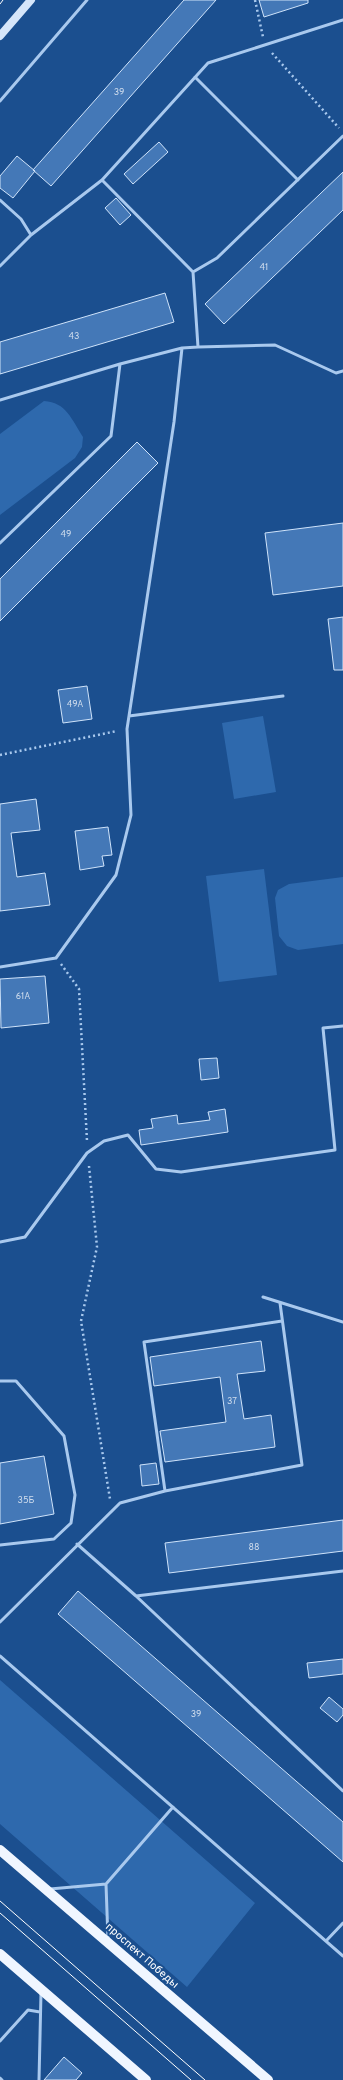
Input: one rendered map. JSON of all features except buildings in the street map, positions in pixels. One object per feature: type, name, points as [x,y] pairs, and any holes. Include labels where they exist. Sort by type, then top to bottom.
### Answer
[{"type":"main road","points":[[0,36],[31,0]]},
{"type":"main road","name":"проспект Победы","points":[[0,1850],[268,2080]]},
{"type":"main road","points":[[0,1954],[146,2080]]},
{"type":"lane","points":[[0,101],[87,0]]},
{"type":"lane","points":[[0,266],[31,235],[102,180],[208,63],[343,20]]},
{"type":"lane","points":[[195,77],[298,180]]},
{"type":"lane","points":[[193,272],[217,258],[343,136]]},
{"type":"lane","points":[[102,180],[193,272],[198,347]]},
{"type":"lane","points":[[0,200],[21,219],[31,235]]},
{"type":"lane","points":[[0,400],[120,364],[182,348],[275,345],[336,373],[343,371]]},
{"type":"lane","points":[[0,967],[56,958],[116,875],[131,815],[127,730],[174,422],[182,348]]},
{"type":"lane","points":[[0,543],[110,436],[120,364]]},
{"type":"lane","points":[[129,716],[283,696]]},
{"type":"lane","points":[[0,1242],[24,1237],[87,1152],[104,1141],[128,1135],[156,1169],[180,1172],[335,1150],[323,1028],[343,1026]]},
{"type":"lane","points":[[263,1297],[343,1322]]},
{"type":"lane","points":[[0,1622],[112,1509],[120,1503],[165,1491],[302,1465],[280,1303]]},
{"type":"lane","points":[[165,1491],[144,1342],[282,1321]]},
{"type":"lane","points":[[0,1381],[16,1381],[64,1436],[75,1495],[71,1523],[54,1539],[0,1546]]},
{"type":"lane","points":[[77,1544],[136,1596],[343,1791]]},
{"type":"lane","points":[[136,1596],[343,1571]]},
{"type":"lane","points":[[0,1656],[343,1956]]},
{"type":"lane","points":[[108,1943],[106,1884],[173,1807]]},
{"type":"lane","points":[[46,1890],[106,1884]]},
{"type":"lane","points":[[326,1941],[343,1923]]},
{"type":"lane","points":[[39,2080],[41,1989]]},
{"type":"lane","points":[[0,2041],[28,2010],[40,2012]]},
{"type":"path","points":[[255,0],[265,45],[343,133]]},
{"type":"path","points":[[0,755],[127,730]]},
{"type":"path","points":[[56,958],[79,989],[87,1152],[97,1247],[81,1321],[112,1509]]},
{"type":"shaded area","points":[[44,401],[52,402],[58,405],[68,413],[83,437],[82,447],[75,458],[0,515],[0,434]]},
{"type":"shaded area","points":[[263,716],[276,792],[234,799],[222,723]]},
{"type":"shaded area","points":[[264,869],[277,975],[219,982],[206,876]]},
{"type":"shaded area","points":[[343,877],[343,944],[298,950],[287,946],[279,936],[275,898],[278,890],[289,884]]},
{"type":"shaded area","points":[[0,1680],[255,1903],[187,1987],[0,1824]]},
{"type":"tram line","points":[[0,4],[3,0]]},
{"type":"tram line","points":[[0,1901],[205,2080]]},
{"type":"tram line","points":[[0,1913],[191,2080]]}]
